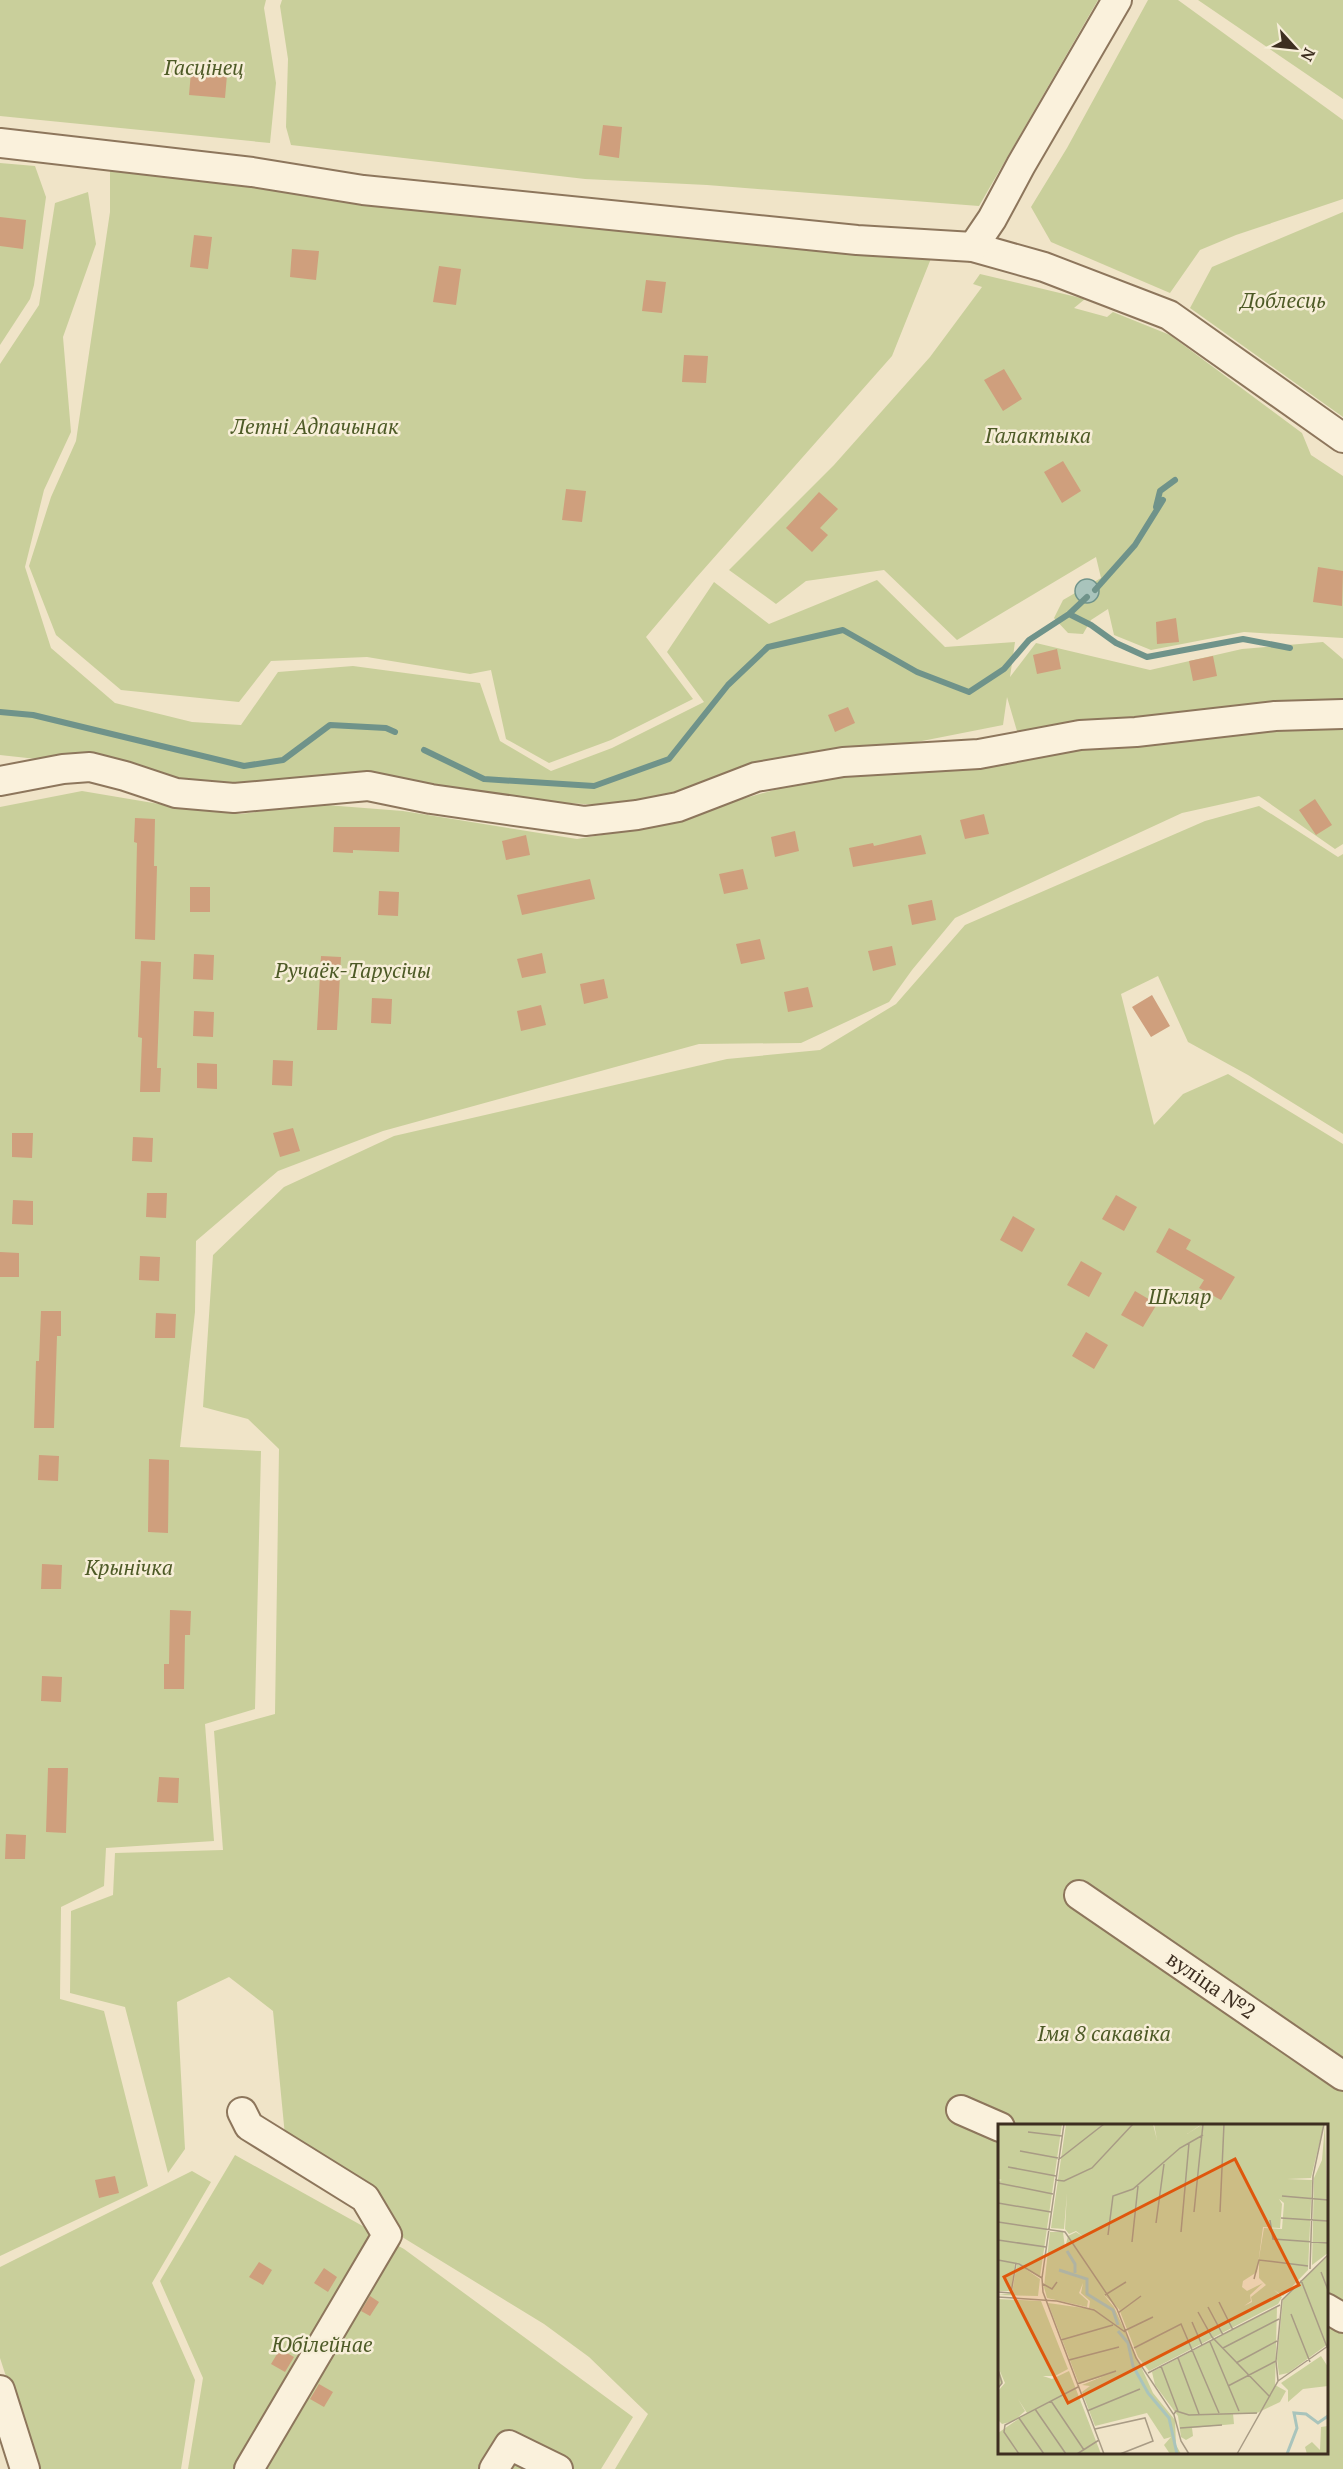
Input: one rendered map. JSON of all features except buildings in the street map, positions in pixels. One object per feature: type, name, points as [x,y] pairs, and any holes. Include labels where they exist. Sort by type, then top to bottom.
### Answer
[{"type":"street","points":[[973,247],[992,219],[1117,0]]},
{"type":"street","points":[[0,143],[252,172],[363,190],[856,240],[973,247],[1044,267],[1169,315],[1343,438]]},
{"type":"street","points":[[0,781],[63,769],[90,767],[176,793],[234,798],[368,786],[466,804],[585,821],[637,815],[678,807],[756,777],[843,762],[979,754],[1080,735],[1136,732],[1275,716],[1343,714]]},
{"type":"street","name":"вуліца №2","points":[[1079,1895],[1343,2076]]},
{"type":"street","points":[[961,2110],[998,2127]]},
{"type":"street","points":[[242,2112],[249,2126],[365,2198],[387,2235],[249,2469]]},
{"type":"street","points":[[1328,2309],[1343,2318]]},
{"type":"street","points":[[0,2391],[25,2469]]},
{"type":"street","points":[[494,2469],[509,2445],[558,2469]]},
{"type":"green space","name":"Гасцінец","points":[[0,0],[266,0],[264,8],[276,83],[270,143],[0,116]]},
{"type":"green space","points":[[282,0],[1098,0],[979,206],[707,185],[585,179],[291,145],[286,127],[288,59],[280,6]]},
{"type":"green space","points":[[1148,0],[1178,0],[1343,120],[1343,199],[1236,235],[1200,250],[1170,293],[1051,242],[1031,207],[1067,148]]},
{"type":"green space","points":[[1198,0],[1343,0],[1343,99]]},
{"type":"green space","points":[[0,163],[35,166],[46,197],[30,299],[0,345]]},
{"type":"green space","name":"Летні Адпачынак","points":[[110,169],[932,256],[892,356],[646,637],[693,699],[611,740],[549,763],[506,739],[491,670],[470,674],[367,657],[271,661],[239,702],[121,690],[56,635],[29,566],[51,497],[76,441],[110,212]]},
{"type":"green space","points":[[88,192],[96,244],[63,337],[71,432],[44,490],[25,567],[51,648],[115,703],[192,722],[241,725],[278,672],[353,666],[480,683],[500,741],[551,771],[612,748],[704,702],[667,652],[714,582],[769,624],[877,580],[945,647],[1015,642],[1010,677],[1036,643],[1150,670],[1242,649],[1323,642],[1343,659],[1343,844],[1335,849],[1259,796],[1182,813],[955,918],[889,1002],[801,1043],[699,1044],[383,1131],[278,1171],[196,1241],[195,1312],[180,1447],[261,1451],[255,1709],[205,1724],[214,1841],[106,1848],[104,1886],[61,1907],[60,1999],[104,2011],[148,2186],[0,2256],[0,807],[82,791],[183,808],[241,814],[313,804],[403,811],[577,839],[638,829],[781,788],[769,768],[671,799],[616,806],[468,793],[404,778],[209,784],[128,769],[0,755],[0,364],[39,305],[55,203]],"holes":[[[1007,697],[1024,755],[851,755],[1003,725]]]},
{"type":"green space","name":"Доблесць","points":[[1343,212],[1343,417],[1190,308],[1212,267]]},
{"type":"green space","name":"Галактыка","points":[[980,274],[1085,299],[1074,308],[1107,317],[1113,312],[1170,335],[1302,433],[1311,455],[1343,476],[1343,638],[1244,632],[1151,650],[1114,635],[1108,609],[1091,620],[1083,634],[1068,633],[1054,618],[1063,600],[1101,578],[1096,557],[957,640],[884,570],[806,581],[776,604],[729,570],[834,465],[930,357],[982,287],[973,284]]},
{"type":"green space","points":[[1259,806],[1338,857],[1343,854],[1343,1134],[1248,1075],[1188,1042],[1158,976],[1121,994],[1154,1125],[1183,1094],[1228,1074],[1343,1144],[1343,2469],[615,2469],[648,2414],[589,2357],[544,2324],[288,2167],[273,2011],[229,1977],[177,2002],[185,2149],[168,2173],[125,2007],[70,1993],[71,1911],[113,1895],[115,1853],[223,1850],[214,1731],[275,1714],[279,1449],[248,1419],[203,1407],[213,1255],[284,1187],[394,1136],[727,1059],[820,1050],[896,1004],[965,925],[1205,821]]},
{"type":"green space","name":"Юбілейнае","points":[[235,2155],[404,2249],[633,2417],[601,2469],[188,2469],[203,2378],[160,2281]]},
{"type":"green space","points":[[192,2171],[211,2182],[152,2283],[195,2380],[181,2469],[36,2469],[0,2358],[0,2267]]},
{"type":"water","points":[[1087,579],[1096,582],[1099,591],[1096,600],[1087,603],[1078,600],[1075,591],[1078,582]]},
{"type":"waterway","points":[[1156,507],[1160,491],[1175,480]]},
{"type":"waterway","points":[[1095,590],[1135,545],[1163,500]]},
{"type":"waterway","points":[[424,750],[484,779],[594,786],[669,759],[728,685],[768,647],[843,630],[917,672],[969,692],[1004,669],[1029,640],[1069,614],[1087,597]]},
{"type":"waterway","points":[[1069,614],[1091,625],[1116,643],[1147,657],[1243,639],[1290,648]]},
{"type":"waterway","points":[[0,712],[33,715],[244,766],[283,760],[330,725],[386,728],[395,732]]},
{"type":"park label","name":"Ручаёк-Тарусічы","points":[[353,971]]},
{"type":"park label","name":"Шкляр","points":[[1180,1297]]},
{"type":"park label","name":"Крынічка","points":[[129,1568]]},
{"type":"park label","name":"Імя 8 сакавіка","points":[[1104,2034]]}]
